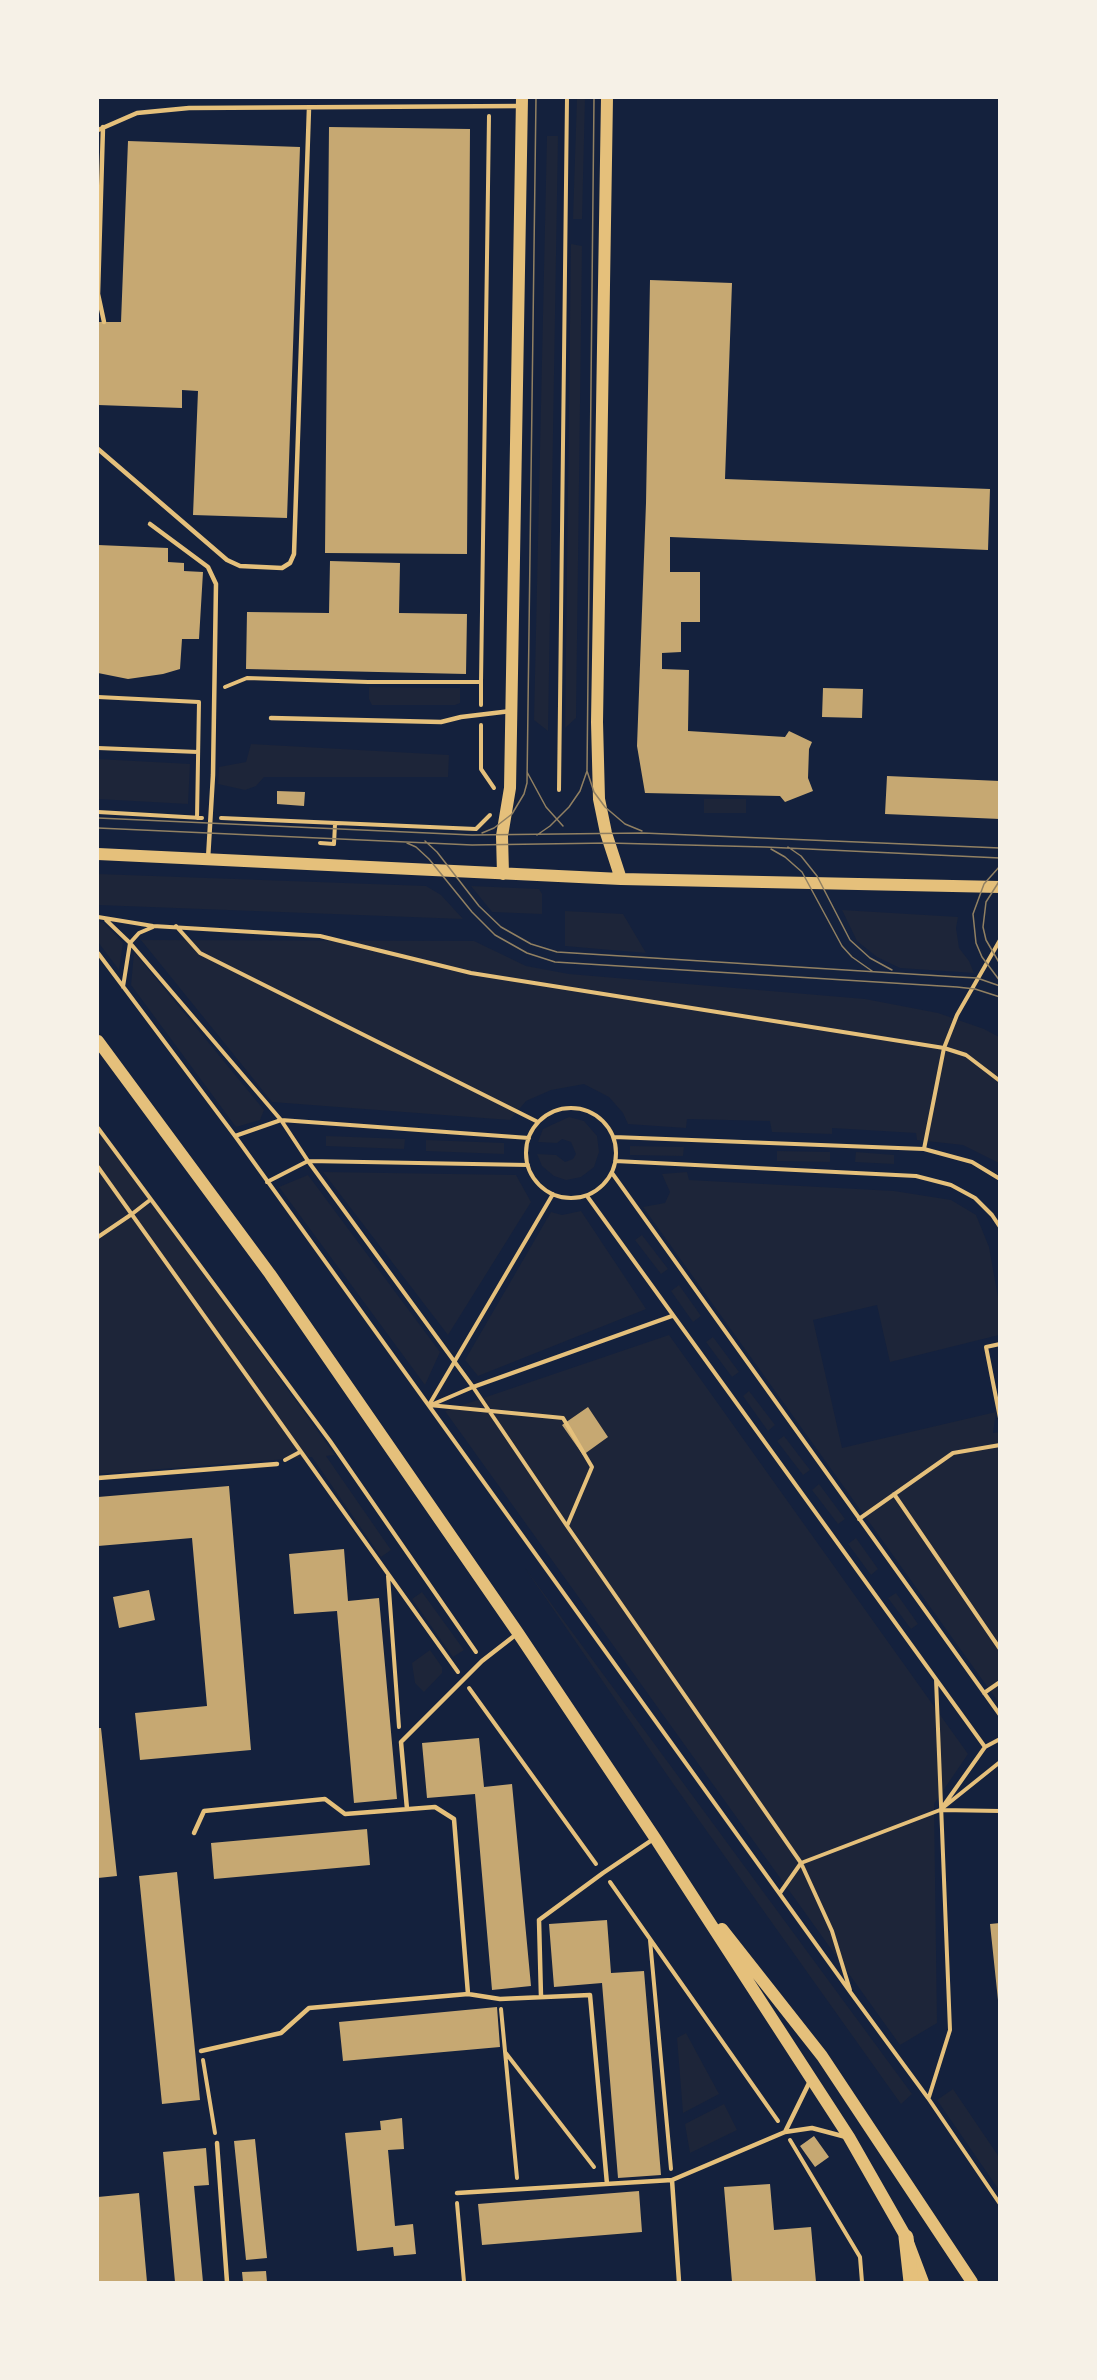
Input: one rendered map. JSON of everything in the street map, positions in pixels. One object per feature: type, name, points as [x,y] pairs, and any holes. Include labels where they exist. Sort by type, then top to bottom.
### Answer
[{"type":"main road","points":[[607,98],[597,722],[599,799],[605,830],[621,879]]},
{"type":"main road","points":[[502,874],[502,836],[510,788],[522,102]]},
{"type":"main road","points":[[98,854],[621,879],[999,887]]},
{"type":"main road","points":[[98,1041],[270,1275],[518,1633],[655,1838],[810,2081],[849,2137],[906,2237],[923,2283]]},
{"type":"main road","points":[[680,1876],[822,2056],[972,2283]]},
{"type":"main road","points":[[906,2237],[911,2283]]},
{"type":"lane","points":[[98,130],[136,113],[189,108],[489,106],[522,102]]},
{"type":"lane","points":[[98,449],[227,560],[240,566],[282,568],[290,562],[294,554],[309,108]]},
{"type":"lane","points":[[103,128],[98,294],[104,322]]},
{"type":"lane","points":[[150,524],[208,567],[216,584],[208,860]]},
{"type":"lane","points":[[271,718],[441,722],[461,717],[511,711]]},
{"type":"lane","points":[[98,1478],[277,1464]]},
{"type":"lane","points":[[407,1809],[401,1742],[482,1661],[518,1633]]},
{"type":"lane","points":[[194,1833],[204,1811],[325,1799],[345,1814],[435,1808],[454,1819],[468,1994]]},
{"type":"lane","points":[[541,1997],[539,1920],[655,1838]]},
{"type":"lane","points":[[201,2051],[281,2033],[309,2008],[468,1994],[500,1999],[591,1995],[607,2184]]},
{"type":"lane","points":[[785,2132],[810,2081]]},
{"type":"lane","points":[[457,2193],[672,2180],[785,2132],[812,2128],[849,2137]]},
{"type":"lane","points":[[217,2143],[226,2283]]},
{"type":"lane","points":[[672,2180],[679,2283]]},
{"type":"path","points":[[559,790],[567,98]]},
{"type":"path","points":[[489,106],[481,770],[496,790],[494,798]]},
{"type":"path","points":[[98,696],[200,702],[214,691],[247,678],[368,682],[481,682]]},
{"type":"path","points":[[196,818],[200,702]]},
{"type":"path","points":[[98,748],[198,752]]},
{"type":"path","points":[[98,812],[476,829],[490,814],[492,806]]},
{"type":"path","points":[[320,843],[334,844],[335,824]]},
{"type":"path","points":[[98,917],[153,926],[320,936],[471,973],[944,1048],[966,1055],[999,1081]]},
{"type":"path","points":[[106,920],[130,943],[281,1120],[308,1161],[473,1387],[801,1863],[832,1931],[851,1994]]},
{"type":"path","points":[[123,987],[130,943],[139,933],[153,926]]},
{"type":"path","points":[[176,926],[200,953],[538,1122]]},
{"type":"path","points":[[924,1149],[944,1048],[957,1015],[999,940]]},
{"type":"path","points":[[98,954],[235,1136],[429,1405],[928,2098],[999,2204]]},
{"type":"path","points":[[565,1107],[586,1110],[600,1117],[614,1137],[616,1153],[612,1173],[602,1186],[587,1196],[571,1198],[553,1194],[540,1186],[529,1171],[525,1155],[529,1138],[538,1122],[550,1112],[565,1107]]},
{"type":"path","points":[[235,1136],[281,1120],[529,1138]]},
{"type":"path","points":[[98,1128],[330,1441],[482,1661]]},
{"type":"path","points":[[614,1137],[924,1149],[972,1162],[999,1179]]},
{"type":"path","points":[[267,1182],[308,1161],[528,1165]]},
{"type":"path","points":[[615,1161],[916,1176],[951,1185],[975,1198],[992,1215],[999,1227]]},
{"type":"path","points":[[98,1167],[603,1873],[785,2132],[860,2257],[862,2283]]},
{"type":"path","points":[[612,1173],[999,1714]]},
{"type":"path","points":[[429,1405],[553,1194]]},
{"type":"path","points":[[587,1196],[985,1747]]},
{"type":"path","points":[[98,1237],[150,1200]]},
{"type":"path","points":[[429,1405],[672,1316]]},
{"type":"path","points":[[999,1344],[986,1347],[999,1418]]},
{"type":"path","points":[[429,1405],[562,1418],[592,1467],[567,1526]]},
{"type":"path","points":[[859,1519],[953,1453],[999,1445]]},
{"type":"path","points":[[894,1494],[999,1649]]},
{"type":"path","points":[[388,1575],[401,1742]]},
{"type":"path","points":[[928,2098],[950,2030],[936,1679]]},
{"type":"path","points":[[984,1693],[999,1682]]},
{"type":"path","points":[[940,1810],[985,1747],[999,1739]]},
{"type":"path","points":[[780,1893],[801,1863],[940,1810],[999,1762]]},
{"type":"path","points":[[940,1810],[999,1811]]},
{"type":"path","points":[[650,1940],[672,2180]]},
{"type":"path","points":[[500,1999],[518,2188]]},
{"type":"path","points":[[201,2051],[217,2143]]},
{"type":"path","points":[[505,2052],[607,2184]]},
{"type":"path","points":[[457,2193],[464,2283]]},
{"type":"shaded area","points":[[577,98],[585,98],[582,219],[573,219]]},
{"type":"shaded area","points":[[547,136],[558,136],[548,731],[534,720]]},
{"type":"shaded area","points":[[571,244],[582,246],[576,718],[565,728]]},
{"type":"shaded area","points":[[369,687],[460,688],[460,703],[455,705],[372,705],[369,699]]},
{"type":"shaded area","points":[[251,744],[449,755],[448,777],[264,777],[256,786],[245,790],[218,784],[219,767],[246,762]]},
{"type":"shaded area","points":[[98,759],[190,764],[188,804],[98,799]]},
{"type":"shaded area","points":[[704,799],[746,799],[746,813],[704,813]]},
{"type":"shaded area","points":[[98,874],[426,886],[441,895],[463,919],[98,905]]},
{"type":"shaded area","points":[[471,886],[539,889],[542,894],[542,914],[492,912]]},
{"type":"shaded area","points":[[842,910],[958,917],[956,928],[959,948],[969,961],[974,973],[900,968],[877,957],[857,941]]},
{"type":"shaded area","points":[[565,911],[623,914],[646,953],[565,946]]},
{"type":"shaded area","points":[[98,921],[104,923],[123,943],[119,970],[98,942]]},
{"type":"shaded area","points":[[141,940],[474,941],[526,966],[569,974],[865,999],[938,1013],[984,1029],[999,1037],[999,1163],[963,1145],[917,1140],[916,1133],[832,1128],[832,1134],[772,1132],[770,1121],[687,1119],[686,1128],[628,1124],[623,1113],[609,1097],[584,1084],[551,1090],[526,1101],[510,1120],[272,1102]]},
{"type":"shaded area","points":[[134,952],[264,1110],[260,1120],[236,1127],[131,985]]},
{"type":"shaded area","points":[[569,1117],[584,1121],[597,1136],[599,1152],[594,1167],[581,1177],[566,1180],[554,1176],[542,1166],[537,1154],[556,1155],[565,1162],[573,1159],[576,1154],[571,1142],[562,1139],[557,1143],[538,1142],[543,1129]]},
{"type":"shaded area","points":[[98,1128],[335,1455],[326,1456],[391,1550],[381,1557],[312,1457],[98,1474]]},
{"type":"shaded area","points":[[326,1136],[405,1139],[404,1149],[326,1146]]},
{"type":"shaded area","points":[[426,1140],[504,1143],[504,1154],[426,1151]]},
{"type":"shaded area","points":[[630,1146],[684,1147],[683,1156],[630,1155]]},
{"type":"shaded area","points":[[777,1151],[830,1152],[830,1162],[777,1161]]},
{"type":"shaded area","points":[[856,1152],[894,1155],[894,1164],[855,1162]]},
{"type":"shaded area","points":[[323,1172],[516,1175],[531,1202],[448,1335]]},
{"type":"shaded area","points":[[687,1172],[689,1180],[894,1191],[951,1200],[976,1215],[989,1247],[999,1303],[999,1335],[890,1362],[877,1305],[813,1320],[842,1448],[996,1412],[993,1433],[1000,1432],[999,1703],[643,1207],[665,1203],[670,1192],[662,1174]]},
{"type":"shaded area","points":[[308,1175],[440,1352],[425,1385],[279,1187]]},
{"type":"shaded area","points":[[581,1211],[646,1309],[478,1376],[465,1360],[551,1212],[562,1215]]},
{"type":"shaded area","points":[[642,1235],[668,1269],[661,1274],[635,1240]]},
{"type":"shaded area","points":[[679,1285],[701,1316],[693,1322],[671,1291]]},
{"type":"shaded area","points":[[669,1335],[968,1754],[934,1804],[937,2023],[900,2045],[445,1411]]},
{"type":"shaded area","points":[[713,1337],[739,1372],[732,1377],[706,1342]]},
{"type":"shaded area","points":[[749,1391],[775,1425],[768,1431],[743,1396]]},
{"type":"shaded area","points":[[784,1436],[810,1470],[803,1475],[777,1441]]},
{"type":"shaded area","points":[[819,1484],[845,1519],[838,1524],[812,1490]]},
{"type":"shaded area","points":[[856,1538],[878,1569],[871,1575],[848,1544]]},
{"type":"shaded area","points":[[525,1568],[912,2094],[901,2104],[674,1785]]},
{"type":"shaded area","points":[[422,1592],[464,1650],[453,1657],[412,1599]]},
{"type":"shaded area","points":[[896,1593],[918,1624],[911,1629],[888,1598]]},
{"type":"shaded area","points":[[430,1650],[442,1667],[442,1673],[424,1692],[415,1683],[412,1663]]},
{"type":"shaded area","points":[[686,2033],[719,2094],[683,2113],[677,2038]]},
{"type":"shaded area","points":[[953,2089],[999,2157],[999,2190],[937,2100]]},
{"type":"shaded area","points":[[724,2104],[737,2130],[690,2153],[685,2124]]},
{"type":"building","points":[[329,127],[470,129],[467,554],[325,553]]},
{"type":"building","points":[[128,141],[300,147],[287,518],[193,515],[198,391],[182,390],[182,408],[98,405],[98,322],[121,322]]},
{"type":"building","points":[[650,280],[732,283],[725,479],[990,489],[988,550],[670,537],[670,572],[700,572],[700,622],[681,622],[681,652],[662,653],[662,669],[689,670],[688,731],[785,737],[789,731],[812,742],[809,749],[808,778],[813,791],[785,802],[780,796],[645,793],[637,746],[646,503]]},
{"type":"building","points":[[98,545],[168,548],[168,562],[184,563],[184,571],[203,572],[199,639],[182,639],[180,669],[128,679],[98,673]]},
{"type":"building","points":[[330,561],[400,563],[399,613],[467,614],[466,674],[246,669],[247,612],[329,613]]},
{"type":"building","points":[[823,688],[863,689],[862,718],[822,717]]},
{"type":"building","points":[[887,776],[1000,781],[1000,819],[885,814]]},
{"type":"building","points":[[277,791],[305,792],[304,806],[277,804]]},
{"type":"building","points":[[588,1407],[608,1437],[583,1455],[562,1425]]},
{"type":"building","points":[[229,1486],[251,1750],[140,1760],[135,1713],[207,1706],[192,1538],[98,1546],[98,1497]]},
{"type":"building","points":[[344,1549],[348,1601],[379,1598],[397,1799],[354,1803],[337,1611],[294,1614],[289,1554]]},
{"type":"building","points":[[149,1590],[155,1620],[119,1628],[113,1597]]},
{"type":"building","points":[[98,1728],[101,1728],[117,1876],[98,1878]]},
{"type":"building","points":[[479,1738],[484,1787],[512,1784],[531,1986],[492,1990],[475,1794],[427,1798],[422,1743]]},
{"type":"building","points":[[367,1829],[370,1865],[214,1879],[211,1843]]},
{"type":"building","points":[[177,1872],[200,2100],[162,2104],[139,1876]]},
{"type":"building","points":[[607,1920],[611,1973],[644,1971],[661,2175],[618,2178],[602,1983],[554,1987],[549,1924]]},
{"type":"building","points":[[1000,1923],[1000,2000],[998,2000],[990,1924]]},
{"type":"building","points":[[497,2007],[500,2047],[343,2061],[339,2022]]},
{"type":"building","points":[[402,2118],[404,2149],[388,2150],[395,2226],[413,2224],[416,2254],[394,2256],[393,2247],[357,2251],[345,2133],[381,2130],[380,2121]]},
{"type":"building","points":[[814,2136],[829,2157],[815,2167],[800,2146]]},
{"type":"building","points":[[255,2139],[267,2258],[246,2260],[234,2141]]},
{"type":"building","points":[[206,2148],[209,2185],[194,2186],[203,2282],[175,2282],[163,2152]]},
{"type":"building","points":[[770,2184],[774,2230],[811,2227],[816,2282],[732,2282],[724,2187]]},
{"type":"building","points":[[639,2191],[642,2232],[482,2245],[478,2204]]},
{"type":"building","points":[[139,2193],[147,2282],[98,2282],[98,2197]]},
{"type":"building","points":[[266,2271],[267,2282],[243,2282],[242,2272]]},
{"type":"tram line","points":[[482,833],[494,828],[512,814],[524,794],[527,783],[536,98]]},
{"type":"tram line","points":[[594,98],[587,771],[594,792],[605,807],[625,824],[642,831]]},
{"type":"tram line","points":[[537,835],[569,807],[580,791],[587,771]]},
{"type":"tram line","points":[[527,772],[546,807],[563,826]]},
{"type":"tram line","points":[[98,818],[472,835],[643,833],[1000,848]]},
{"type":"tram line","points":[[98,828],[472,845],[609,843],[765,847],[1000,858]]},
{"type":"tram line","points":[[425,841],[437,852],[479,906],[501,927],[531,944],[557,952],[977,978],[1000,986]]},
{"type":"tram line","points":[[407,843],[416,847],[429,859],[472,912],[495,935],[527,953],[555,962],[957,987],[975,989],[1000,997]]},
{"type":"tram line","points":[[788,847],[801,856],[817,876],[850,940],[870,958],[892,970]]},
{"type":"tram line","points":[[771,849],[785,857],[802,872],[842,946],[852,957],[872,971]]},
{"type":"tram line","points":[[1000,866],[984,884],[973,914],[976,943],[982,957],[1000,981]]},
{"type":"tram line","points":[[1000,880],[986,902],[983,927],[986,940],[1000,964]]}]
